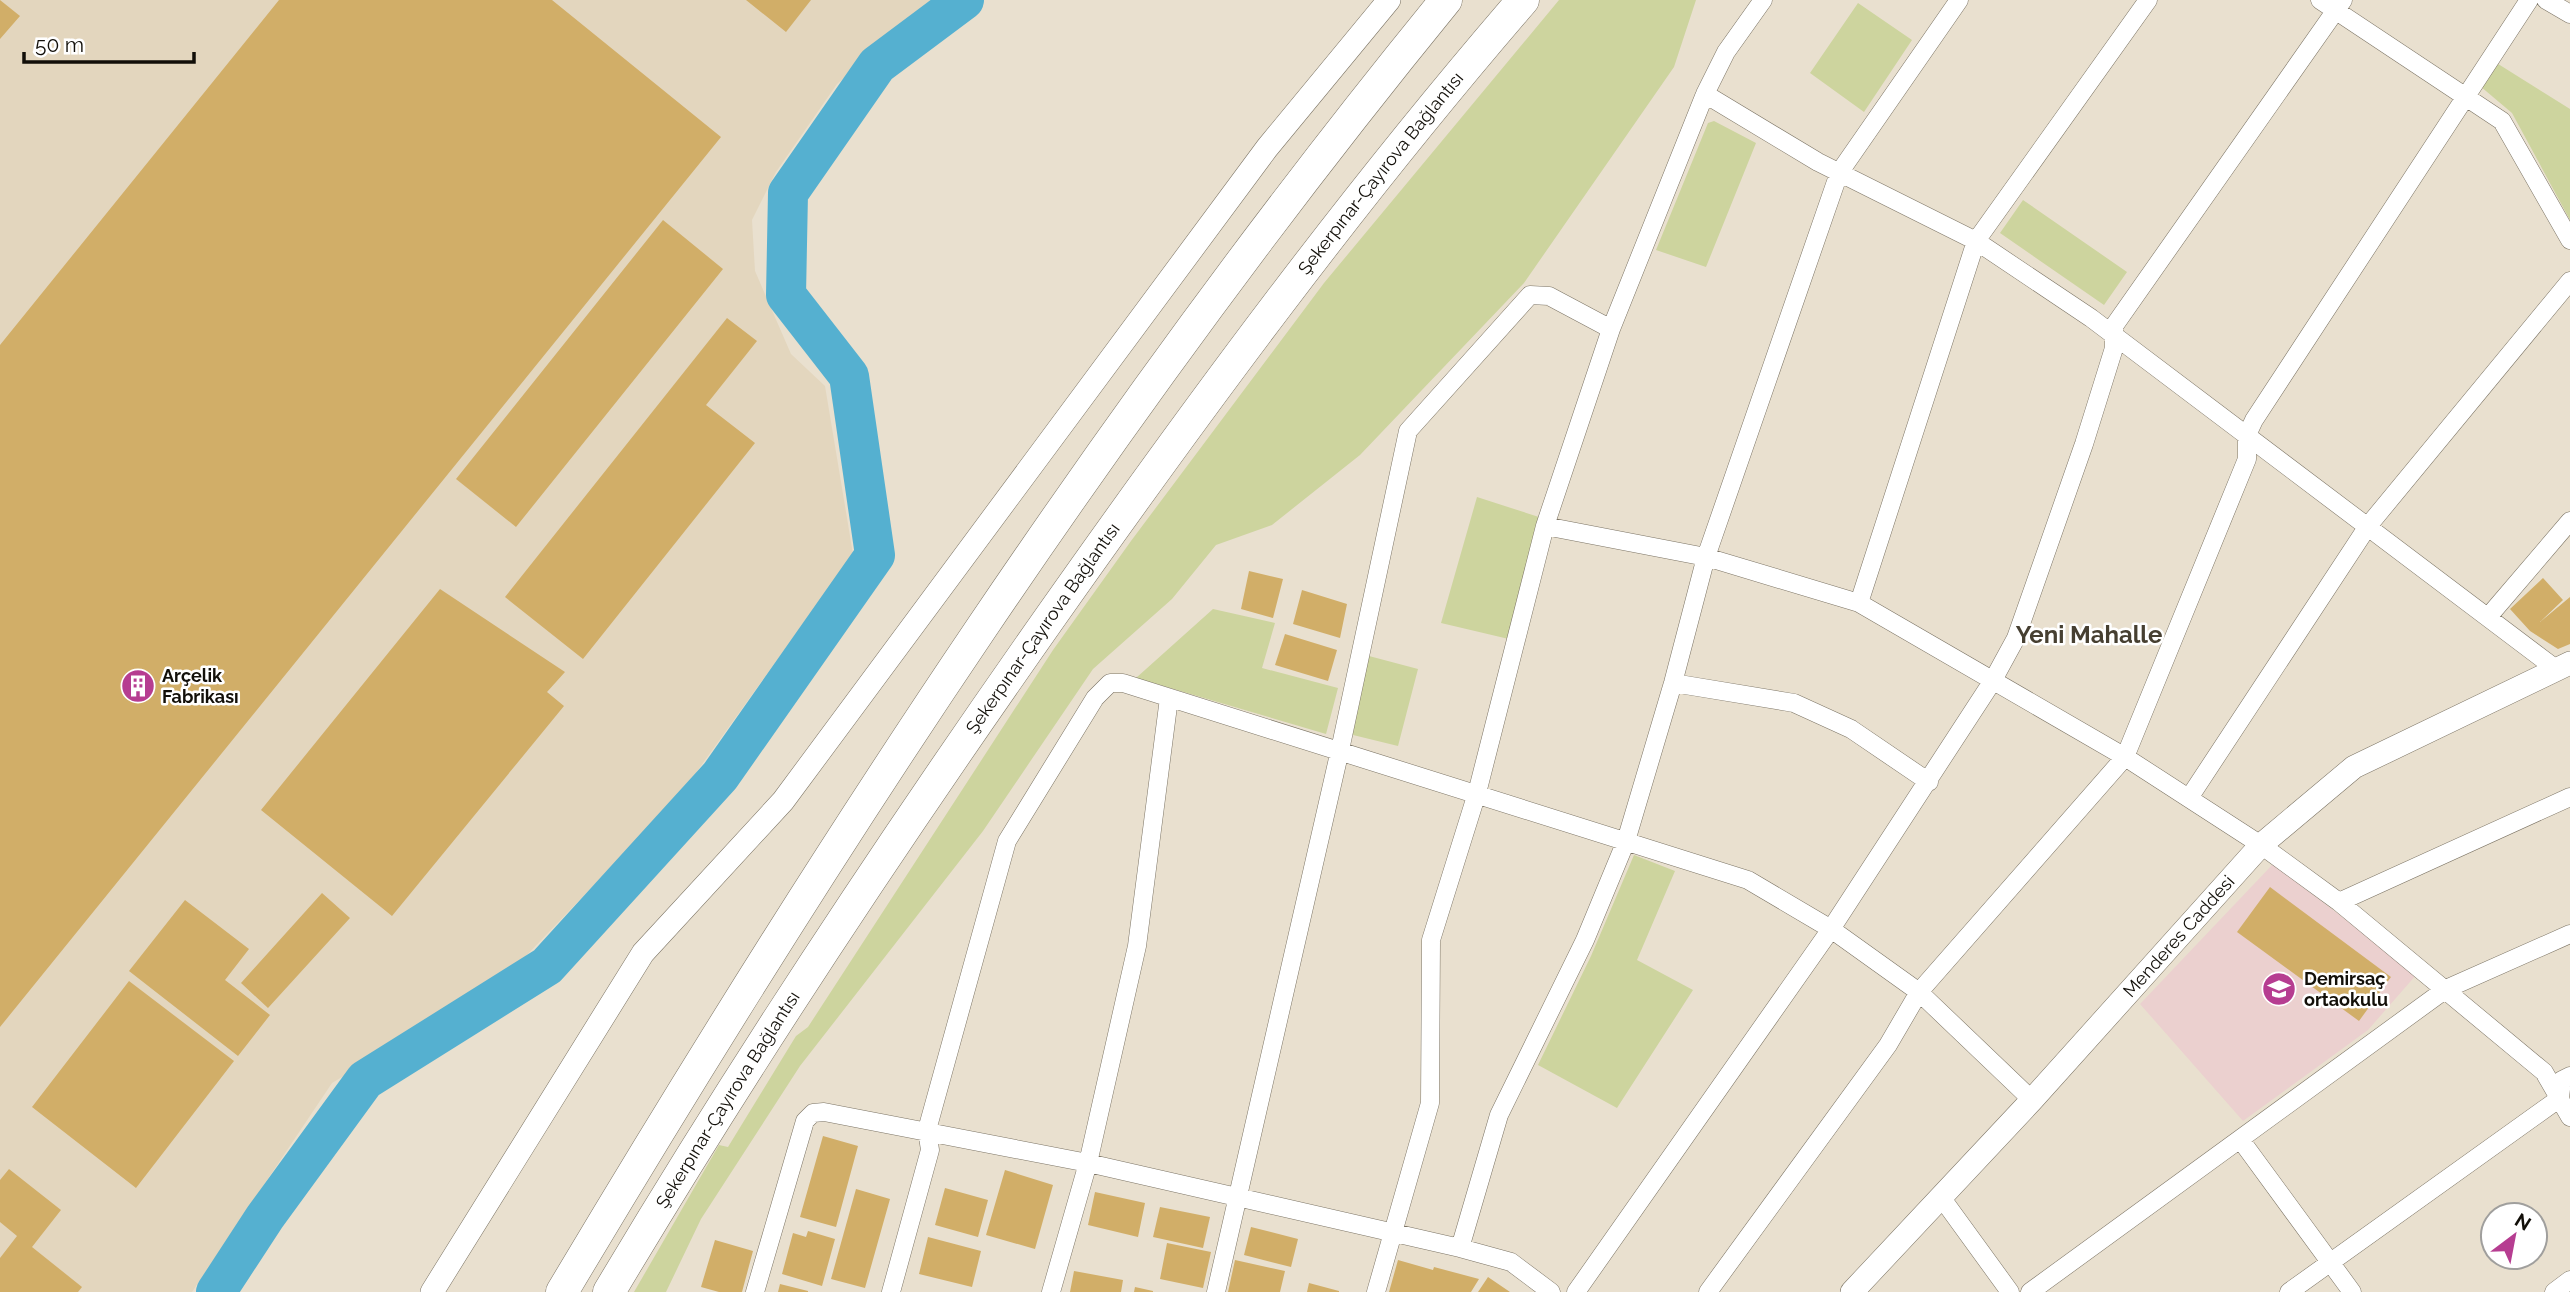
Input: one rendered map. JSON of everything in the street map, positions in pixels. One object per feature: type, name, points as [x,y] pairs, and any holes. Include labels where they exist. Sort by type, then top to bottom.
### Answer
[{"type":"highway","points":[[562,1292],[759,968],[1014,582],[1258,236],[1446,0]]},
{"type":"highway","name":"Şekerpınar-Çayırova Bağlantısı","points":[[609,1292],[751,1063],[855,904],[964,739],[1098,548],[1310,258],[1523,0]]},
{"type":"street","points":[[432,1292],[643,953],[783,801],[1267,148],[1389,0]]},
{"type":"street","points":[[1376,1292],[1395,1234],[1430,1103],[1431,940],[1477,793],[1545,526],[1611,329],[1705,94],[1726,52],[1763,0]]},
{"type":"street","points":[[1460,1248],[1499,1115],[1585,940],[1626,841],[1673,683],[1706,557],[1839,173],[1959,0]]},
{"type":"street","points":[[1858,603],[1976,241],[2148,0]]},
{"type":"street","points":[[2320,0],[2339,5],[2502,121],[2570,240]]},
{"type":"street","points":[[2247,459],[2251,427],[2529,0]]},
{"type":"street","points":[[2546,0],[2570,14]]},
{"type":"street","points":[[1576,1292],[1831,929],[1992,682],[2016,638],[2110,363],[2108,327],[2339,5]]},
{"type":"street","points":[[1705,94],[1839,173],[1976,241],[2108,327],[2143,357],[2227,419],[2251,427],[2267,449],[2488,617],[2563,666]]},
{"type":"street","points":[[2189,797],[2368,526],[2570,281]]},
{"type":"street","points":[[1216,1292],[1340,750],[1408,431],[1530,295],[1549,296],[1611,329]]},
{"type":"street","points":[[2110,363],[2125,350],[2143,357]]},
{"type":"street","points":[[1709,1292],[1888,1045],[1919,992],[2125,757],[2247,459],[2255,448],[2267,449]]},
{"type":"street","points":[[2488,617],[2570,521]]},
{"type":"street","points":[[1545,526],[1706,557],[1858,603],[2125,757],[2262,845],[2339,902],[2544,1072],[2570,1117]]},
{"type":"street","name":"Menderes Caddesi","points":[[1852,1292],[2032,1100],[2262,845],[2354,767],[2563,666]]},
{"type":"street","points":[[891,1292],[930,1150],[927,1130],[1007,841],[1101,690],[1110,683],[1123,683],[1340,750],[1748,880],[1831,929],[1919,992],[2032,1100]]},
{"type":"street","points":[[1673,683],[1794,703],[1851,729],[1929,782]]},
{"type":"street","points":[[1051,1292],[1088,1163],[1138,946],[1169,698]]},
{"type":"street","points":[[2339,902],[2570,797]]},
{"type":"street","points":[[2030,1292],[2446,989],[2570,934]]},
{"type":"street","points":[[2289,1292],[2560,1098],[2562,1080],[2570,1076]]},
{"type":"street","points":[[755,1292],[805,1121],[813,1114],[824,1112],[1088,1163],[1460,1248],[1511,1262],[1551,1292]]},
{"type":"street","points":[[930,1150],[939,1140],[952,1135]]},
{"type":"street","points":[[2240,1139],[2352,1292]]},
{"type":"street","points":[[1941,1197],[2010,1292]]},
{"type":"street","points":[[2554,1292],[2570,1280]]},
{"type":"shaded area","points":[[0,0],[935,0],[837,84],[776,172],[752,220],[755,271],[791,354],[825,386],[853,554],[680,795],[502,981],[332,1083],[192,1292],[0,1292]]},
{"type":"shaded area","name":"Demirsaç ortaokulu","points":[[2273,864],[2417,974],[2368,1030],[2243,1121],[2140,1004]]},
{"type":"green space","points":[[1559,0],[1696,0],[1674,67],[1524,283],[1360,455],[1272,525],[1216,545],[1172,599],[1093,669],[983,831],[800,1066],[701,1219],[666,1292],[634,1292],[719,1145],[728,1147],[796,1036],[808,1027],[1053,650],[1131,541],[1324,283]]},
{"type":"green space","points":[[1858,3],[1912,40],[1864,112],[1810,73]]},
{"type":"green space","points":[[2495,62],[2570,109],[2570,220],[2512,113],[2480,86]]},
{"type":"green space","points":[[1714,121],[1756,143],[1706,267],[1656,250],[1708,123]]},
{"type":"green space","points":[[2023,200],[2127,272],[2104,305],[2000,233]]},
{"type":"green space","points":[[1477,497],[1542,518],[1513,640],[1441,623]]},
{"type":"green space","points":[[1213,609],[1275,623],[1262,668],[1338,688],[1326,734],[1136,678]]},
{"type":"green space","points":[[1369,656],[1418,669],[1398,746],[1349,734]]},
{"type":"green space","points":[[1634,855],[1675,871],[1637,960],[1693,990],[1617,1108],[1538,1065],[1591,956]]},
{"type":"building","points":[[0,0],[20,16],[0,39]]},
{"type":"building","name":"Arçelik Fabrikası","points":[[279,0],[552,0],[721,137],[0,1027],[0,345]]},
{"type":"building","points":[[746,0],[811,0],[786,32]]},
{"type":"building","points":[[663,220],[723,269],[516,527],[456,479]]},
{"type":"building","points":[[727,318],[757,341],[706,405],[755,443],[583,659],[505,597]]},
{"type":"building","points":[[1249,571],[1283,579],[1273,618],[1241,609]]},
{"type":"building","points":[[2543,578],[2563,600],[2540,622],[2570,597],[2570,644],[2558,649],[2530,631],[2510,609]]},
{"type":"building","points":[[440,589],[565,672],[547,692],[564,706],[392,916],[261,810]]},
{"type":"building","points":[[1302,590],[1347,604],[1340,638],[1293,624]]},
{"type":"building","points":[[1285,634],[1337,650],[1328,681],[1275,665]]},
{"type":"building","points":[[2270,887],[2391,977],[2359,1021],[2237,932]]},
{"type":"building","points":[[322,893],[350,918],[268,1008],[241,983]]},
{"type":"building","points":[[185,900],[249,949],[225,980],[270,1015],[238,1056],[129,971]]},
{"type":"building","points":[[129,981],[234,1061],[136,1188],[32,1107]]},
{"type":"building","points":[[823,1136],[858,1146],[836,1227],[800,1217]]},
{"type":"building","points":[[9,1169],[61,1210],[32,1247],[82,1287],[78,1292],[0,1292],[0,1258],[17,1236],[0,1222],[0,1180]]},
{"type":"building","points":[[1005,1170],[1053,1185],[1035,1249],[986,1235]]},
{"type":"building","points":[[945,1188],[988,1200],[978,1237],[935,1225]]},
{"type":"building","points":[[856,1189],[890,1199],[865,1288],[831,1279]]},
{"type":"building","points":[[1095,1192],[1145,1203],[1138,1237],[1088,1225]]},
{"type":"building","points":[[1160,1207],[1210,1217],[1203,1248],[1153,1237]]},
{"type":"building","points":[[1251,1227],[1298,1239],[1291,1267],[1244,1255]]},
{"type":"building","points":[[808,1231],[835,1239],[822,1286],[782,1274],[793,1233],[806,1237]]},
{"type":"building","points":[[928,1237],[981,1251],[972,1287],[919,1274]]},
{"type":"building","points":[[715,1240],[753,1251],[742,1292],[719,1292],[701,1287]]},
{"type":"building","points":[[1167,1243],[1211,1252],[1203,1288],[1160,1279]]},
{"type":"building","points":[[1235,1260],[1285,1271],[1280,1292],[1228,1292]]},
{"type":"building","points":[[1398,1260],[1479,1279],[1471,1292],[1389,1292]]},
{"type":"building","points":[[1074,1271],[1123,1280],[1121,1292],[1070,1292]]},
{"type":"building","points":[[1488,1277],[1510,1292],[1478,1292]]},
{"type":"building","points":[[1309,1283],[1339,1291],[1339,1292],[1307,1292]]},
{"type":"building","points":[[780,1284],[808,1291],[808,1292],[778,1292]]},
{"type":"building","points":[[1135,1287],[1153,1291],[1153,1292],[1134,1292]]},
{"type":"waterway","points":[[216,1292],[265,1217],[365,1080],[547,966],[720,776],[875,555],[849,376],[786,295],[788,193],[877,65],[964,0]]},
{"type":"place","name":"Arçelik Fabrikası","points":[[138,686]]},
{"type":"place","name":"Demirsaç ortaokulu","points":[[2279,989]]},
{"type":"district","name":"Yeni Mahalle","points":[[2089,635]]}]
